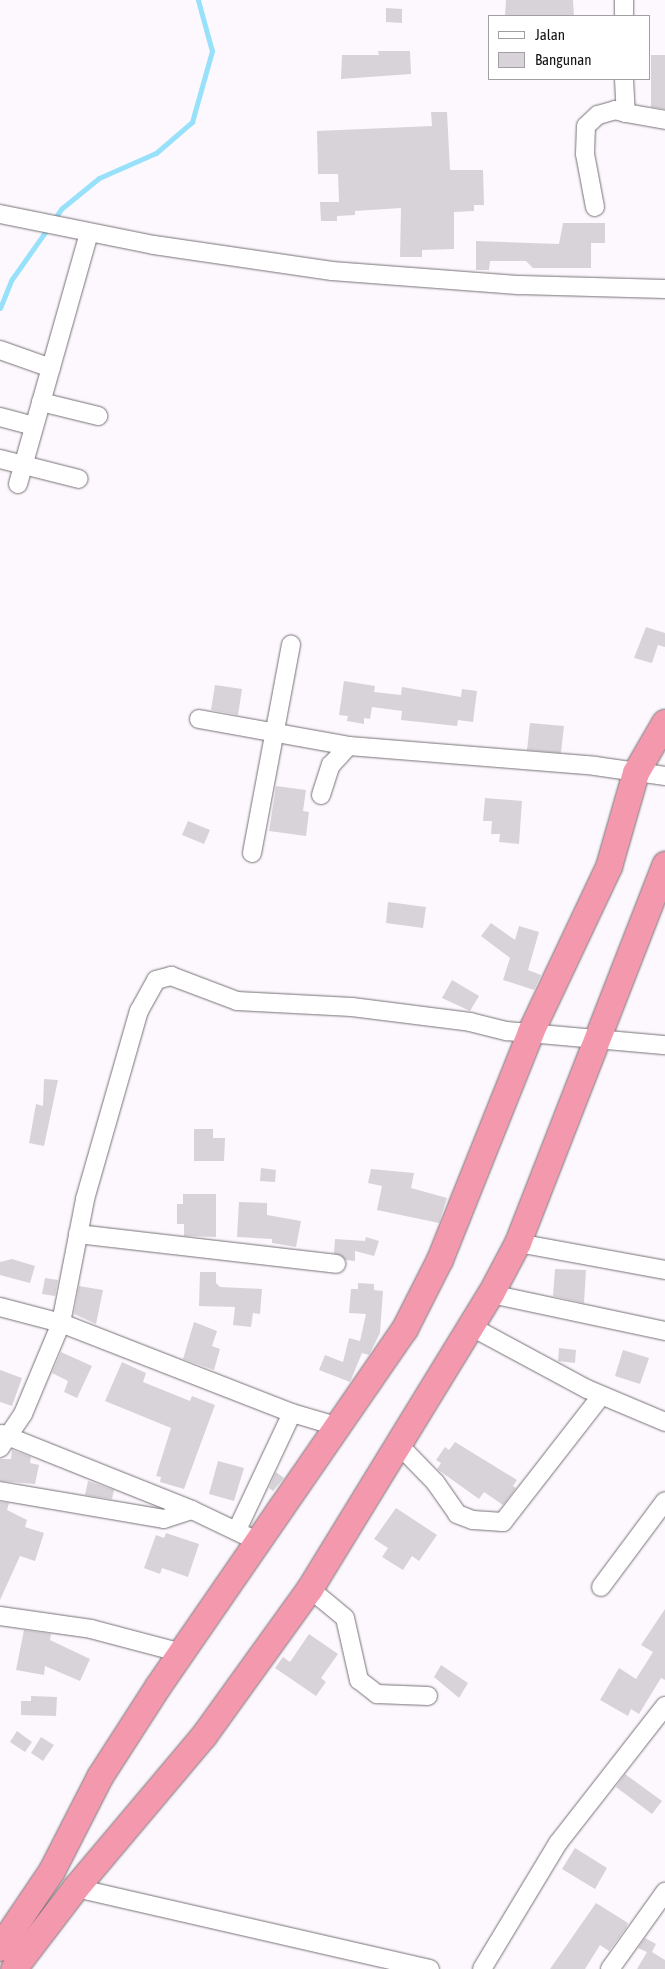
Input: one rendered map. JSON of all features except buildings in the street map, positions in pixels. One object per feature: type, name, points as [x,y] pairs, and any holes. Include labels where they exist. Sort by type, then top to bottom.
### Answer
[{"type":"highway","points":[[14,1969],[25,1933],[52,1871],[100,1777],[182,1653],[248,1536],[339,1427],[405,1329],[440,1260],[532,1032],[609,867],[636,773],[665,723]]},
{"type":"highway","points":[[0,1948],[25,1933],[76,1888],[204,1736],[310,1589],[491,1294],[518,1243],[599,1040],[665,865]]},
{"type":"highway","points":[[69,1835],[99,1860]]},
{"type":"street","points":[[624,0],[624,15]]},
{"type":"street","points":[[624,80],[626,113]]},
{"type":"street","points":[[595,207],[585,154],[586,126],[598,115],[615,110],[665,120]]},
{"type":"street","points":[[0,214],[40,220],[81,232],[332,271],[520,285],[665,289]]},
{"type":"street","points":[[18,484],[51,368],[81,232]]},
{"type":"street","points":[[0,350],[51,368]]},
{"type":"street","points":[[41,402],[98,416]]},
{"type":"street","points":[[0,417],[34,426]]},
{"type":"street","points":[[0,460],[79,479]]},
{"type":"street","points":[[252,853],[291,645]]},
{"type":"street","points":[[199,719],[349,746],[595,766],[665,776]]},
{"type":"street","points":[[321,795],[331,764],[349,746]]},
{"type":"street","points":[[292,1413],[248,1536],[192,1510],[3,1440],[61,1323],[78,1234],[139,1011],[156,980],[171,976],[237,1001],[352,1007],[532,1032],[665,1046]]},
{"type":"street","points":[[78,1234],[336,1264]]},
{"type":"street","points":[[518,1243],[665,1270]]},
{"type":"street","points":[[491,1294],[665,1331]]},
{"type":"street","points":[[0,1306],[61,1323],[292,1413],[339,1427]]},
{"type":"street","points":[[470,1326],[601,1396],[665,1422]]},
{"type":"street","points":[[398,1444],[434,1482],[457,1514],[472,1520],[503,1522],[601,1396]]},
{"type":"street","points":[[0,1491],[164,1519],[192,1510]]},
{"type":"street","points":[[601,1587],[665,1501]]},
{"type":"street","points":[[310,1589],[345,1618],[359,1680],[378,1694],[428,1696]]},
{"type":"street","points":[[0,1616],[91,1630],[182,1653]]},
{"type":"street","points":[[482,1969],[558,1842],[665,1706]]},
{"type":"street","points":[[76,1888],[430,1969]]},
{"type":"street","points":[[610,1969],[665,1892]]},
{"type":"waterway","points":[[53,221],[61,209],[99,178],[156,153],[192,122],[212,51],[198,0]]},
{"type":"waterway","points":[[0,308],[12,279],[48,228]]}]
